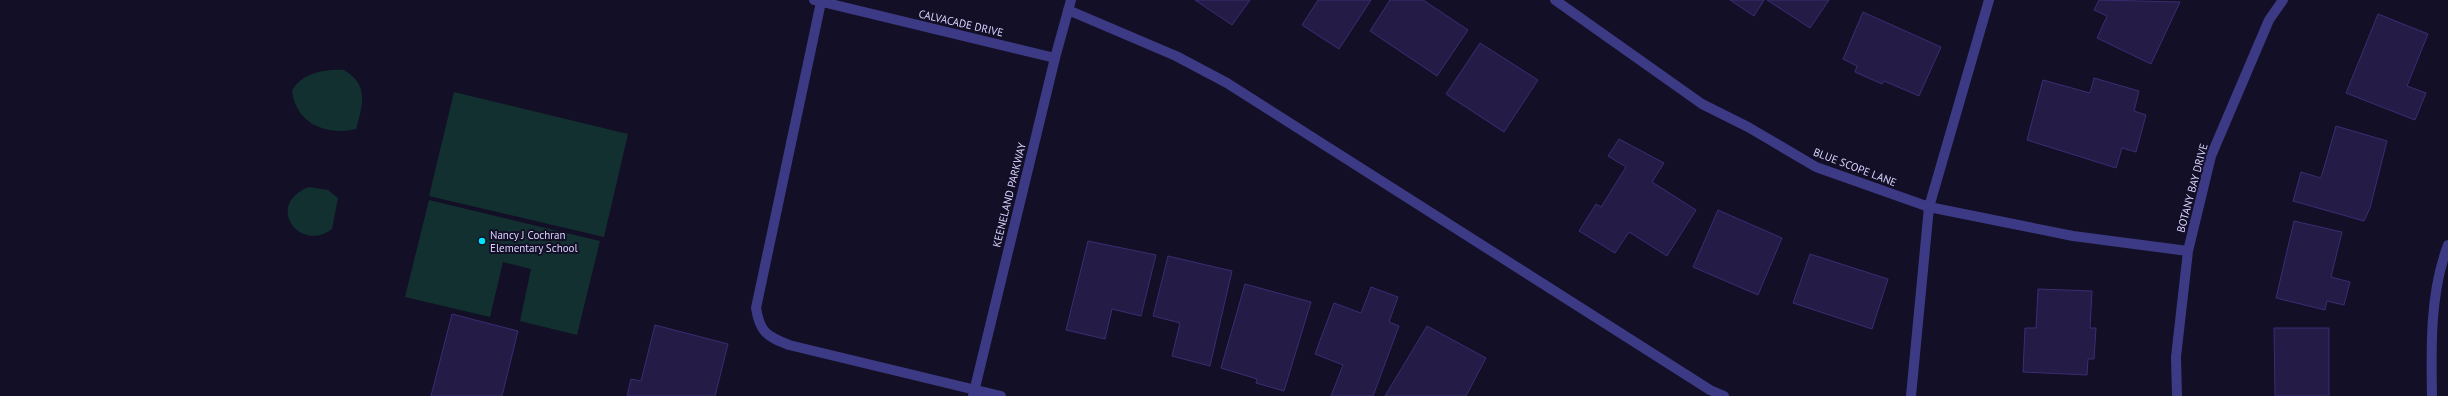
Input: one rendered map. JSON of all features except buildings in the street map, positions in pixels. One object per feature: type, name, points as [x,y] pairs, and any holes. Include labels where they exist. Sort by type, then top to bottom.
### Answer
[{"type":"street","name":"KEENELAND PARKWAY","points":[[974,393],[1055,58],[1071,0]]},
{"type":"street","name":"BLUE SCOPE LANE","points":[[1555,0],[1702,104],[1748,127],[1816,167],[1929,207],[2073,236],[2188,251]]},
{"type":"street","points":[[1911,396],[1929,207],[1989,0]]},
{"type":"street","name":"BOTANY BAY DRIVE","points":[[2177,396],[2176,357],[2188,251],[2211,156],[2269,20],[2283,0]]},
{"type":"street","points":[[818,1],[756,308],[759,324],[769,338],[789,345],[974,393],[1002,396]]},
{"type":"street","name":"CALVACADE DRIVE","points":[[818,1],[1055,58]]},
{"type":"street","points":[[1068,10],[1176,56],[1227,82],[1710,390],[1724,396]]},
{"type":"street","points":[[2432,396],[2431,346],[2440,265],[2448,245]]},
{"type":"green space","points":[[330,70],[344,70],[352,76],[361,89],[361,111],[356,129],[334,131],[324,129],[306,119],[300,112],[292,91],[301,80],[315,73]]},
{"type":"green space","points":[[454,92],[628,134],[604,237],[429,196]]},
{"type":"green space","points":[[309,187],[328,190],[338,198],[332,229],[320,235],[308,235],[298,231],[291,224],[288,214],[289,204],[296,195]]},
{"type":"green space","points":[[429,200],[600,241],[577,335],[520,321],[531,269],[503,262],[490,317],[405,297]]},
{"type":"place","name":"Nancy J Cochran Elementary School","points":[[482,241]]}]
